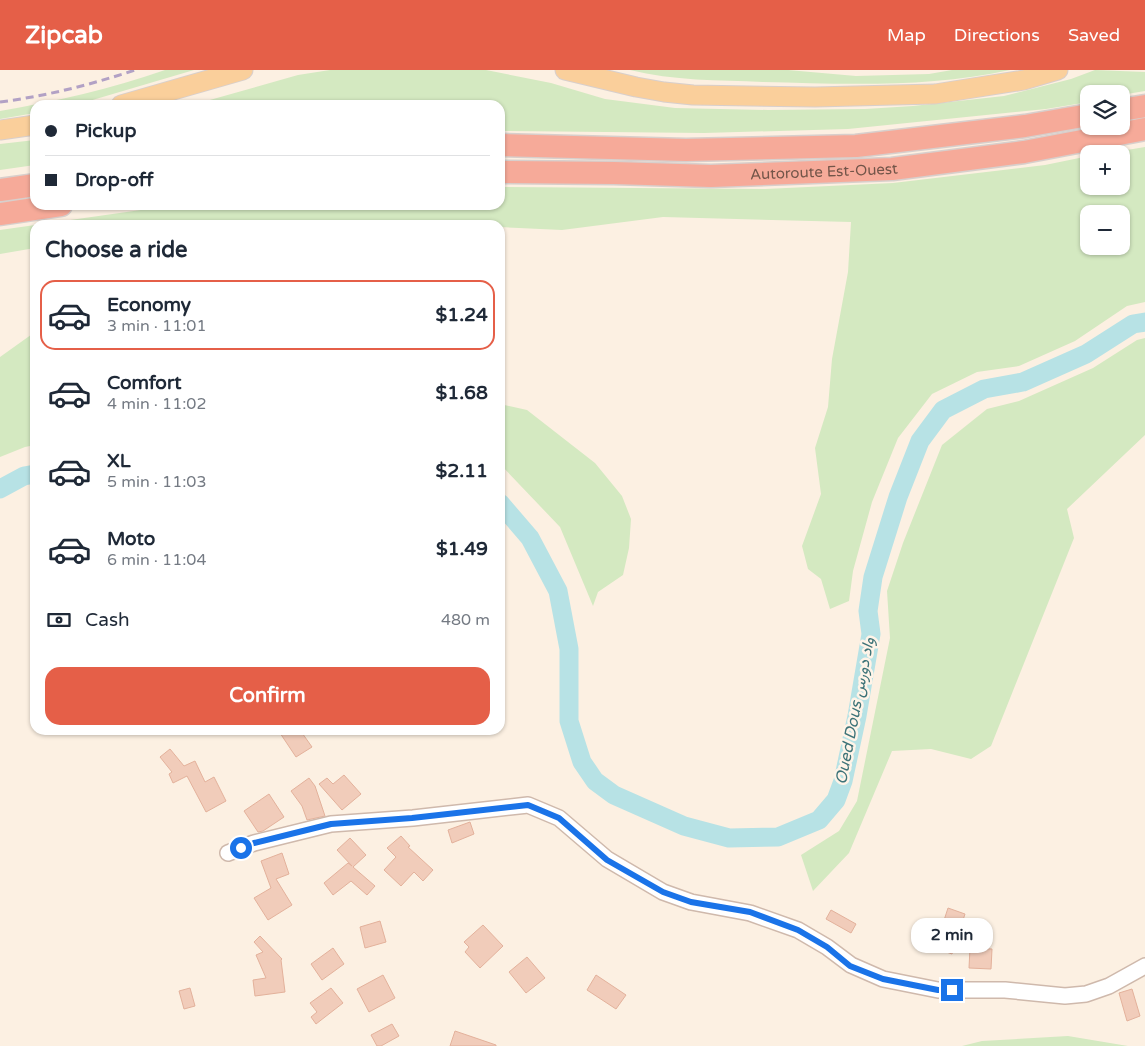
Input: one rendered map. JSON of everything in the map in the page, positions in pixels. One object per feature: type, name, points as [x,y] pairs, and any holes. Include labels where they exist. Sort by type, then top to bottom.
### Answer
[{"type":"highway","points":[[1130,108],[1145,106]]},
{"type":"highway","name":"Autoroute Est-Ouest","points":[[505,145],[686,150],[856,146],[1025,126],[1080,117]]},
{"type":"highway","name":"Autoroute Est-Ouest","points":[[505,172],[711,176],[892,169],[1024,152],[1145,129]]},
{"type":"highway","points":[[0,190],[30,186]]},
{"type":"highway","points":[[0,214],[30,210]]},
{"type":"main road","points":[[138,100],[243,70]]},
{"type":"main road","points":[[565,70],[664,92],[693,95],[815,97],[935,94],[1024,80],[1058,70]]},
{"type":"main road","points":[[0,130],[30,126]]},
{"type":"street","points":[[228,853],[254,843],[331,824],[412,818],[528,805],[559,818],[607,860],[663,892],[691,902],[750,912],[798,930],[827,947],[850,966],[883,979],[938,990],[1004,990],[1064,996],[1086,994],[1109,986],[1145,966]]},
{"type":"green space","points":[[165,70],[194,70],[93,100],[56,100],[124,83]]},
{"type":"green space","points":[[330,70],[486,70],[551,83],[605,99],[675,108],[768,110],[865,109],[1004,96],[1071,79],[1095,70],[1145,72],[1145,91],[1130,94],[1130,85],[1080,85],[1080,103],[1046,109],[848,129],[704,133],[505,131],[505,100],[210,100],[298,75]]},
{"type":"green space","points":[[630,70],[788,70],[856,76],[929,74],[952,70],[1010,70],[949,80],[856,84],[696,79],[646,74]]},
{"type":"green space","points":[[30,105],[30,114],[0,119],[0,111]]},
{"type":"green space","points":[[30,141],[30,166],[0,170],[0,144]]},
{"type":"green space","points":[[1145,147],[1145,302],[1127,306],[1075,341],[1019,366],[977,372],[932,394],[898,438],[872,502],[853,571],[849,601],[830,609],[821,579],[808,569],[802,546],[821,494],[815,448],[828,407],[832,359],[848,272],[851,222],[663,217],[562,230],[505,227],[505,220],[70,220],[141,210],[505,210],[505,187],[765,189],[893,183],[1045,165],[1080,158],[1080,195],[1130,195],[1130,150]]},
{"type":"green space","points":[[30,226],[30,249],[0,254],[0,230]]},
{"type":"green space","points":[[30,336],[30,446],[0,457],[0,357]]},
{"type":"green space","points":[[1145,338],[1145,435],[1067,509],[1074,538],[991,746],[971,759],[931,749],[892,751],[849,853],[813,891],[801,855],[839,831],[857,801],[890,638],[887,591],[903,543],[942,445],[987,409],[1019,401],[1093,368],[1137,340]]},
{"type":"green space","points":[[505,405],[527,410],[595,463],[622,496],[631,519],[629,548],[623,575],[598,592],[593,606],[560,527],[505,469]]},
{"type":"green space","points":[[1068,1036],[1128,1046],[962,1046],[982,1041]]},
{"type":"building","points":[[281,735],[304,735],[312,747],[296,757]]},
{"type":"building","points":[[170,749],[184,766],[195,761],[205,782],[214,777],[226,801],[206,812],[187,776],[173,783],[169,774],[172,772],[160,757]]},
{"type":"building","points":[[344,775],[361,794],[342,810],[319,784],[327,778],[333,784]]},
{"type":"building","points":[[309,778],[315,786],[325,816],[307,820],[302,806],[291,791]]},
{"type":"building","points":[[269,794],[284,817],[263,831],[258,832],[244,811]]},
{"type":"building","points":[[470,822],[474,834],[452,843],[448,830]]},
{"type":"building","points":[[401,836],[410,846],[408,847],[433,870],[423,881],[414,872],[401,886],[384,870],[396,857],[387,848]]},
{"type":"building","points":[[350,838],[366,855],[353,867],[375,886],[367,895],[351,881],[333,895],[324,883],[348,863],[352,866],[337,850]]},
{"type":"building","points":[[282,853],[289,874],[276,879],[292,905],[268,920],[254,898],[271,888],[261,861]]},
{"type":"building","points":[[948,908],[965,914],[952,954],[935,948]]},
{"type":"building","points":[[831,910],[856,924],[851,933],[826,919]]},
{"type":"building","points":[[380,921],[386,942],[365,948],[360,927]]},
{"type":"building","points":[[483,925],[503,946],[480,968],[465,952],[469,947],[464,942]]},
{"type":"building","points":[[260,936],[282,959],[285,992],[255,996],[253,980],[266,978],[256,955],[263,952],[254,942]]},
{"type":"building","points":[[333,948],[344,964],[322,980],[311,964]]},
{"type":"building","points":[[970,948],[992,949],[991,969],[969,968]]},
{"type":"building","points":[[527,957],[545,978],[526,993],[509,972]]},
{"type":"building","points":[[383,975],[395,998],[369,1012],[357,989]]},
{"type":"building","points":[[596,975],[626,995],[616,1009],[587,990]]},
{"type":"building","points":[[190,988],[195,1006],[184,1009],[179,991]]},
{"type":"building","points":[[331,988],[343,1003],[316,1024],[311,1017],[317,1012],[310,1003]]},
{"type":"building","points":[[1132,989],[1140,1016],[1127,1021],[1119,993]]},
{"type":"building","points":[[392,1024],[399,1036],[381,1046],[377,1046],[371,1035]]},
{"type":"building","points":[[455,1031],[496,1045],[496,1046],[450,1046]]},
{"type":"waterway","name":"Oued Dous واد دورس","points":[[505,509],[530,538],[558,591],[569,649],[569,721],[582,762],[595,781],[614,795],[684,826],[729,838],[778,837],[819,820],[836,800],[843,781],[857,716],[871,634],[868,611],[873,577],[898,497],[920,441],[943,410],[984,389],[1023,382],[1086,354],[1133,324],[1145,322]]},
{"type":"waterway","name":"Oued Dous واد دورس","points":[[0,489],[24,476],[30,475]]},
{"type":"railway","points":[[0,102],[68,89],[135,70]]},
{"type":"route","points":[[241,848],[331,824],[412,818],[528,805],[559,818],[607,860],[663,892],[691,902],[750,912],[798,930],[827,947],[850,966],[883,979],[938,990],[952,990]]}]
